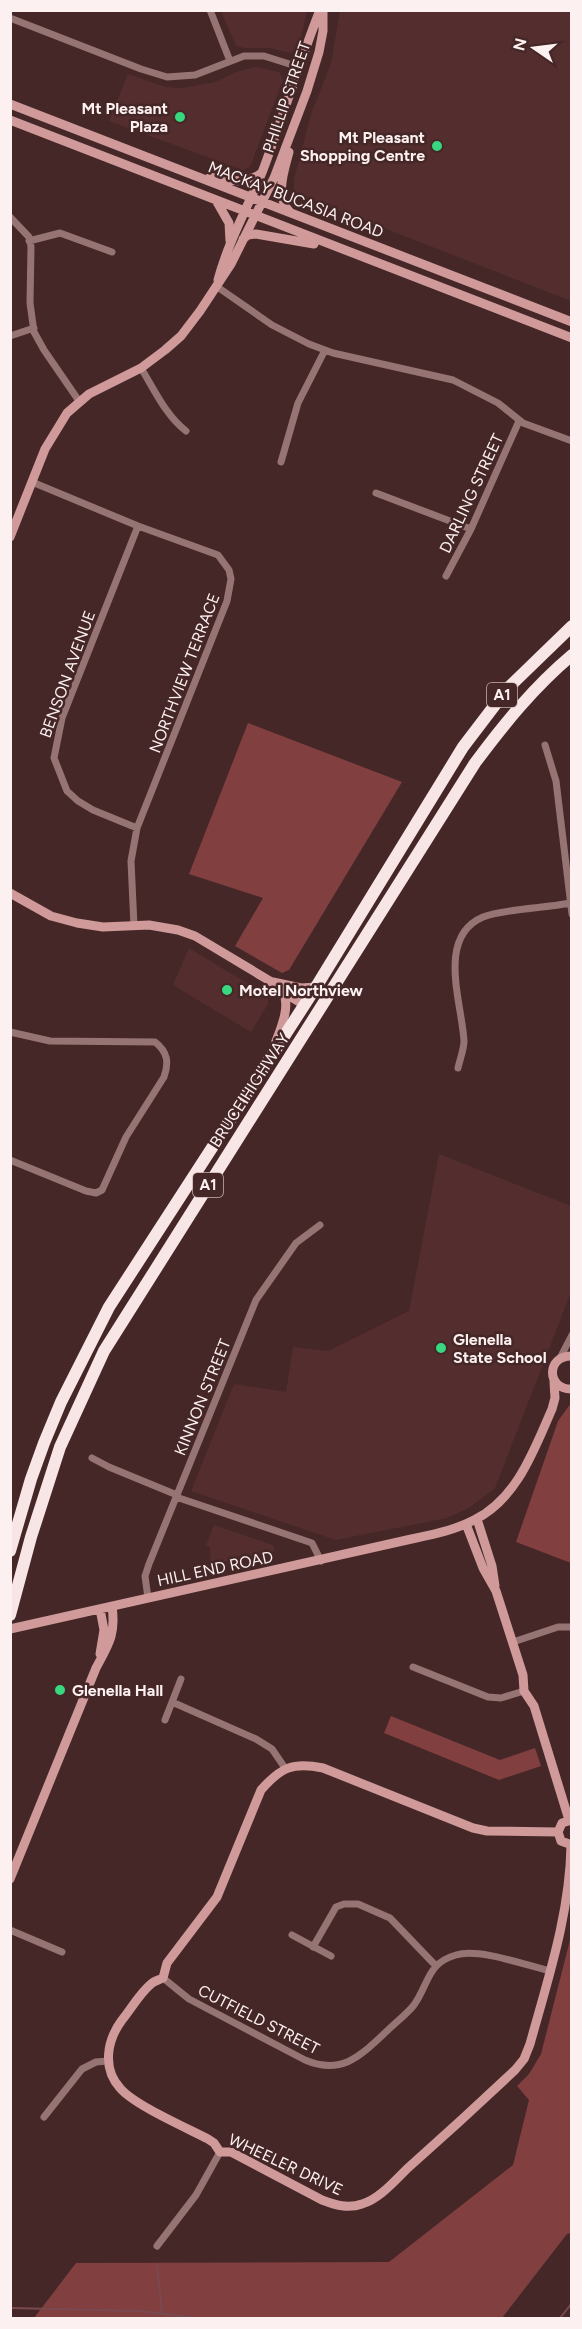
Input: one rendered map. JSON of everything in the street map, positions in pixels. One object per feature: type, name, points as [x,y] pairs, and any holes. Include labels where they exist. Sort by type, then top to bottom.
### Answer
[{"type":"highway","name":"BRUCE HIGHWAY","points":[[10,1551],[44,1443],[61,1402],[109,1307],[316,987],[469,739],[508,688],[572,626]]},
{"type":"highway","points":[[548,676],[572,651]]},
{"type":"highway","name":"BRUCE HIGHWAY","points":[[11,1614],[31,1537],[60,1447],[104,1352],[166,1249],[476,763],[506,722],[548,676],[572,656]]},
{"type":"highway","points":[[304,1005],[312,1004],[320,999],[378,908],[407,874]]},
{"type":"street","points":[[210,10],[230,61]]},
{"type":"street","name":"PHILLIP STREET","points":[[216,286],[227,252],[251,198],[321,10]]},
{"type":"street","name":"PHILLIP STREET","points":[[10,537],[17,508],[32,483],[55,431],[67,412],[79,401],[141,368],[181,336],[231,264],[274,178],[314,71],[322,36],[321,10]]},
{"type":"street","points":[[10,18],[167,77],[195,75],[244,56],[264,56],[314,71]]},
{"type":"street","name":"MACKAY BUCASIA ROAD","points":[[10,104],[572,322]]},
{"type":"street","points":[[292,213],[283,202],[283,180],[298,115]]},
{"type":"street","name":"MACKAY BUCASIA ROAD","points":[[10,120],[334,248],[572,338]]},
{"type":"street","points":[[184,171],[238,180],[253,179],[261,172]]},
{"type":"street","points":[[217,202],[230,225],[227,252]]},
{"type":"street","points":[[10,217],[30,241],[30,303],[34,328],[44,350],[79,401]]},
{"type":"street","points":[[30,241],[60,233],[112,252]]},
{"type":"street","points":[[242,240],[248,235],[258,234],[334,248]]},
{"type":"street","points":[[216,286],[272,325],[325,350],[453,380],[498,403],[519,421],[572,441]]},
{"type":"street","points":[[10,336],[34,328]]},
{"type":"street","points":[[544,328],[572,344]]},
{"type":"street","points":[[281,462],[298,403],[325,350]]},
{"type":"street","points":[[141,368],[174,420],[186,431]]},
{"type":"street","name":"DARLING STREET","points":[[446,576],[471,529],[519,421]]},
{"type":"street","name":"NORTHVIEW TERRACE","points":[[32,483],[138,526],[218,555],[229,570],[231,579],[227,601],[137,828],[131,861],[134,926]]},
{"type":"street","points":[[376,493],[471,529]]},
{"type":"street","name":"BENSON AVENUE","points":[[137,828],[93,810],[78,801],[67,791],[54,758],[62,718],[138,526]]},
{"type":"street","points":[[545,746],[556,781],[572,914]]},
{"type":"street","points":[[10,893],[51,916],[77,923],[104,927],[149,925],[178,930],[195,936],[270,981],[304,1005]]},
{"type":"street","points":[[458,1068],[464,1043],[455,967],[459,943],[465,931],[484,917],[570,903]]},
{"type":"street","points":[[270,981],[301,988],[316,987]]},
{"type":"street","points":[[272,1052],[285,1010],[286,1000],[283,992]]},
{"type":"street","points":[[10,1032],[50,1041],[155,1042],[162,1047],[167,1057],[164,1077],[126,1137],[102,1190],[96,1193],[86,1191],[10,1161]]},
{"type":"street","name":"KINNON STREET","points":[[148,1598],[145,1575],[256,1300],[296,1242],[320,1225]]},
{"type":"street","points":[[560,1358],[572,1335]]},
{"type":"street","points":[[560,1358],[572,1356]]},
{"type":"street","name":"HILL END ROAD","points":[[10,1629],[321,1560],[466,1524],[477,1519],[499,1502],[519,1479],[552,1409],[555,1398],[552,1372],[553,1366],[560,1358]]},
{"type":"street","points":[[554,1382],[563,1388],[572,1390]]},
{"type":"street","name":"HILL END ROAD","points":[[552,1409],[572,1390]]},
{"type":"street","points":[[92,1458],[176,1496],[313,1544],[321,1560]]},
{"type":"street","points":[[477,1519],[492,1566],[496,1591],[524,1675],[524,1691],[534,1706],[570,1820],[562,1823],[558,1832],[561,1841],[571,1845]]},
{"type":"street","points":[[466,1524],[483,1569],[496,1591]]},
{"type":"street","points":[[10,1879],[96,1668],[112,1639],[115,1624],[112,1606]]},
{"type":"street","points":[[96,1668],[104,1630],[100,1610]]},
{"type":"street","points":[[513,1642],[558,1627],[572,1627]]},
{"type":"street","points":[[413,1667],[488,1697],[501,1698],[524,1691]]},
{"type":"street","points":[[165,1720],[182,1679]]},
{"type":"street","points":[[172,1702],[256,1738],[273,1749],[285,1768]]},
{"type":"street","points":[[44,2117],[82,2069],[96,2062],[108,2061],[109,2044],[116,2028],[150,1985],[163,1978],[167,1963],[217,1897],[261,1790],[271,1778],[285,1768],[308,1765],[323,1768],[487,1832],[558,1832]]},
{"type":"street","name":"WHEELER DRIVE","points":[[108,2061],[111,2075],[119,2088],[131,2098],[208,2139],[220,2152],[231,2152],[337,2206],[351,2207],[364,2204],[378,2195],[515,2070],[524,2059],[550,1971],[569,1887],[571,1845]]},
{"type":"street","points":[[313,1947],[336,1907],[344,1904],[358,1904],[390,1918],[436,1966],[442,1960],[468,1952],[550,1971]]},
{"type":"street","points":[[10,1930],[62,1952]]},
{"type":"street","points":[[292,1935],[331,1956]]},
{"type":"street","name":"CUTFIELD STREET","points":[[163,1978],[189,1999],[305,2060],[316,2065],[328,2066],[341,2065],[360,2056],[413,2007],[436,1966]]},
{"type":"street","points":[[157,2246],[196,2195],[220,2152]]},
{"type":"shaded area","points":[[221,11],[307,11],[300,41],[291,53],[270,48],[236,46]]},
{"type":"shaded area","name":"Mt Pleasant Shopping Centre","points":[[340,11],[571,11],[571,301],[294,193],[294,179],[311,114],[331,64]]},
{"type":"shaded area","points":[[256,67],[279,72],[283,80],[250,167],[243,170],[109,121],[128,74],[165,87],[183,88],[215,82],[236,72]]},
{"type":"shaded area","points":[[248,723],[402,782],[289,970],[282,973],[235,946],[263,898],[189,874]]},
{"type":"shaded area","points":[[189,948],[268,996],[268,1004],[251,1032],[173,985]]},
{"type":"shaded area","name":"Glenella State School","points":[[439,1154],[571,1206],[571,1292],[495,1488],[469,1508],[447,1518],[336,1540],[191,1491],[234,1384],[286,1392],[293,1347],[328,1351],[409,1311]]},
{"type":"shaded area","points":[[571,1403],[571,1563],[516,1542],[558,1421]]},
{"type":"shaded area","points":[[214,1525],[273,1545],[275,1551],[211,1565],[210,1547],[206,1545]]},
{"type":"shaded area","points":[[391,1716],[500,1760],[535,1748],[541,1766],[499,1780],[384,1733]]},
{"type":"shaded area","points":[[571,1936],[571,2233],[567,2234],[502,2318],[34,2318],[76,2263],[389,2262],[513,2165],[529,2100],[517,2086],[529,2074],[541,2054]]},
{"type":"waterway","points":[[157,2265],[162,2313]]},
{"type":"waterway","points":[[560,2318],[572,2303]]},
{"type":"waterway","points":[[10,2308],[140,2311],[197,2318]]},
{"type":"place","name":"Mt Pleasant Plaza","points":[[180,117]]},
{"type":"place","name":"Mt Pleasant Shopping Centre","points":[[437,146]]},
{"type":"place","name":"Motel Northview","points":[[227,990]]},
{"type":"place","name":"Glenella State School","points":[[441,1348]]},
{"type":"place","name":"Glenella Hall","points":[[60,1690]]}]
